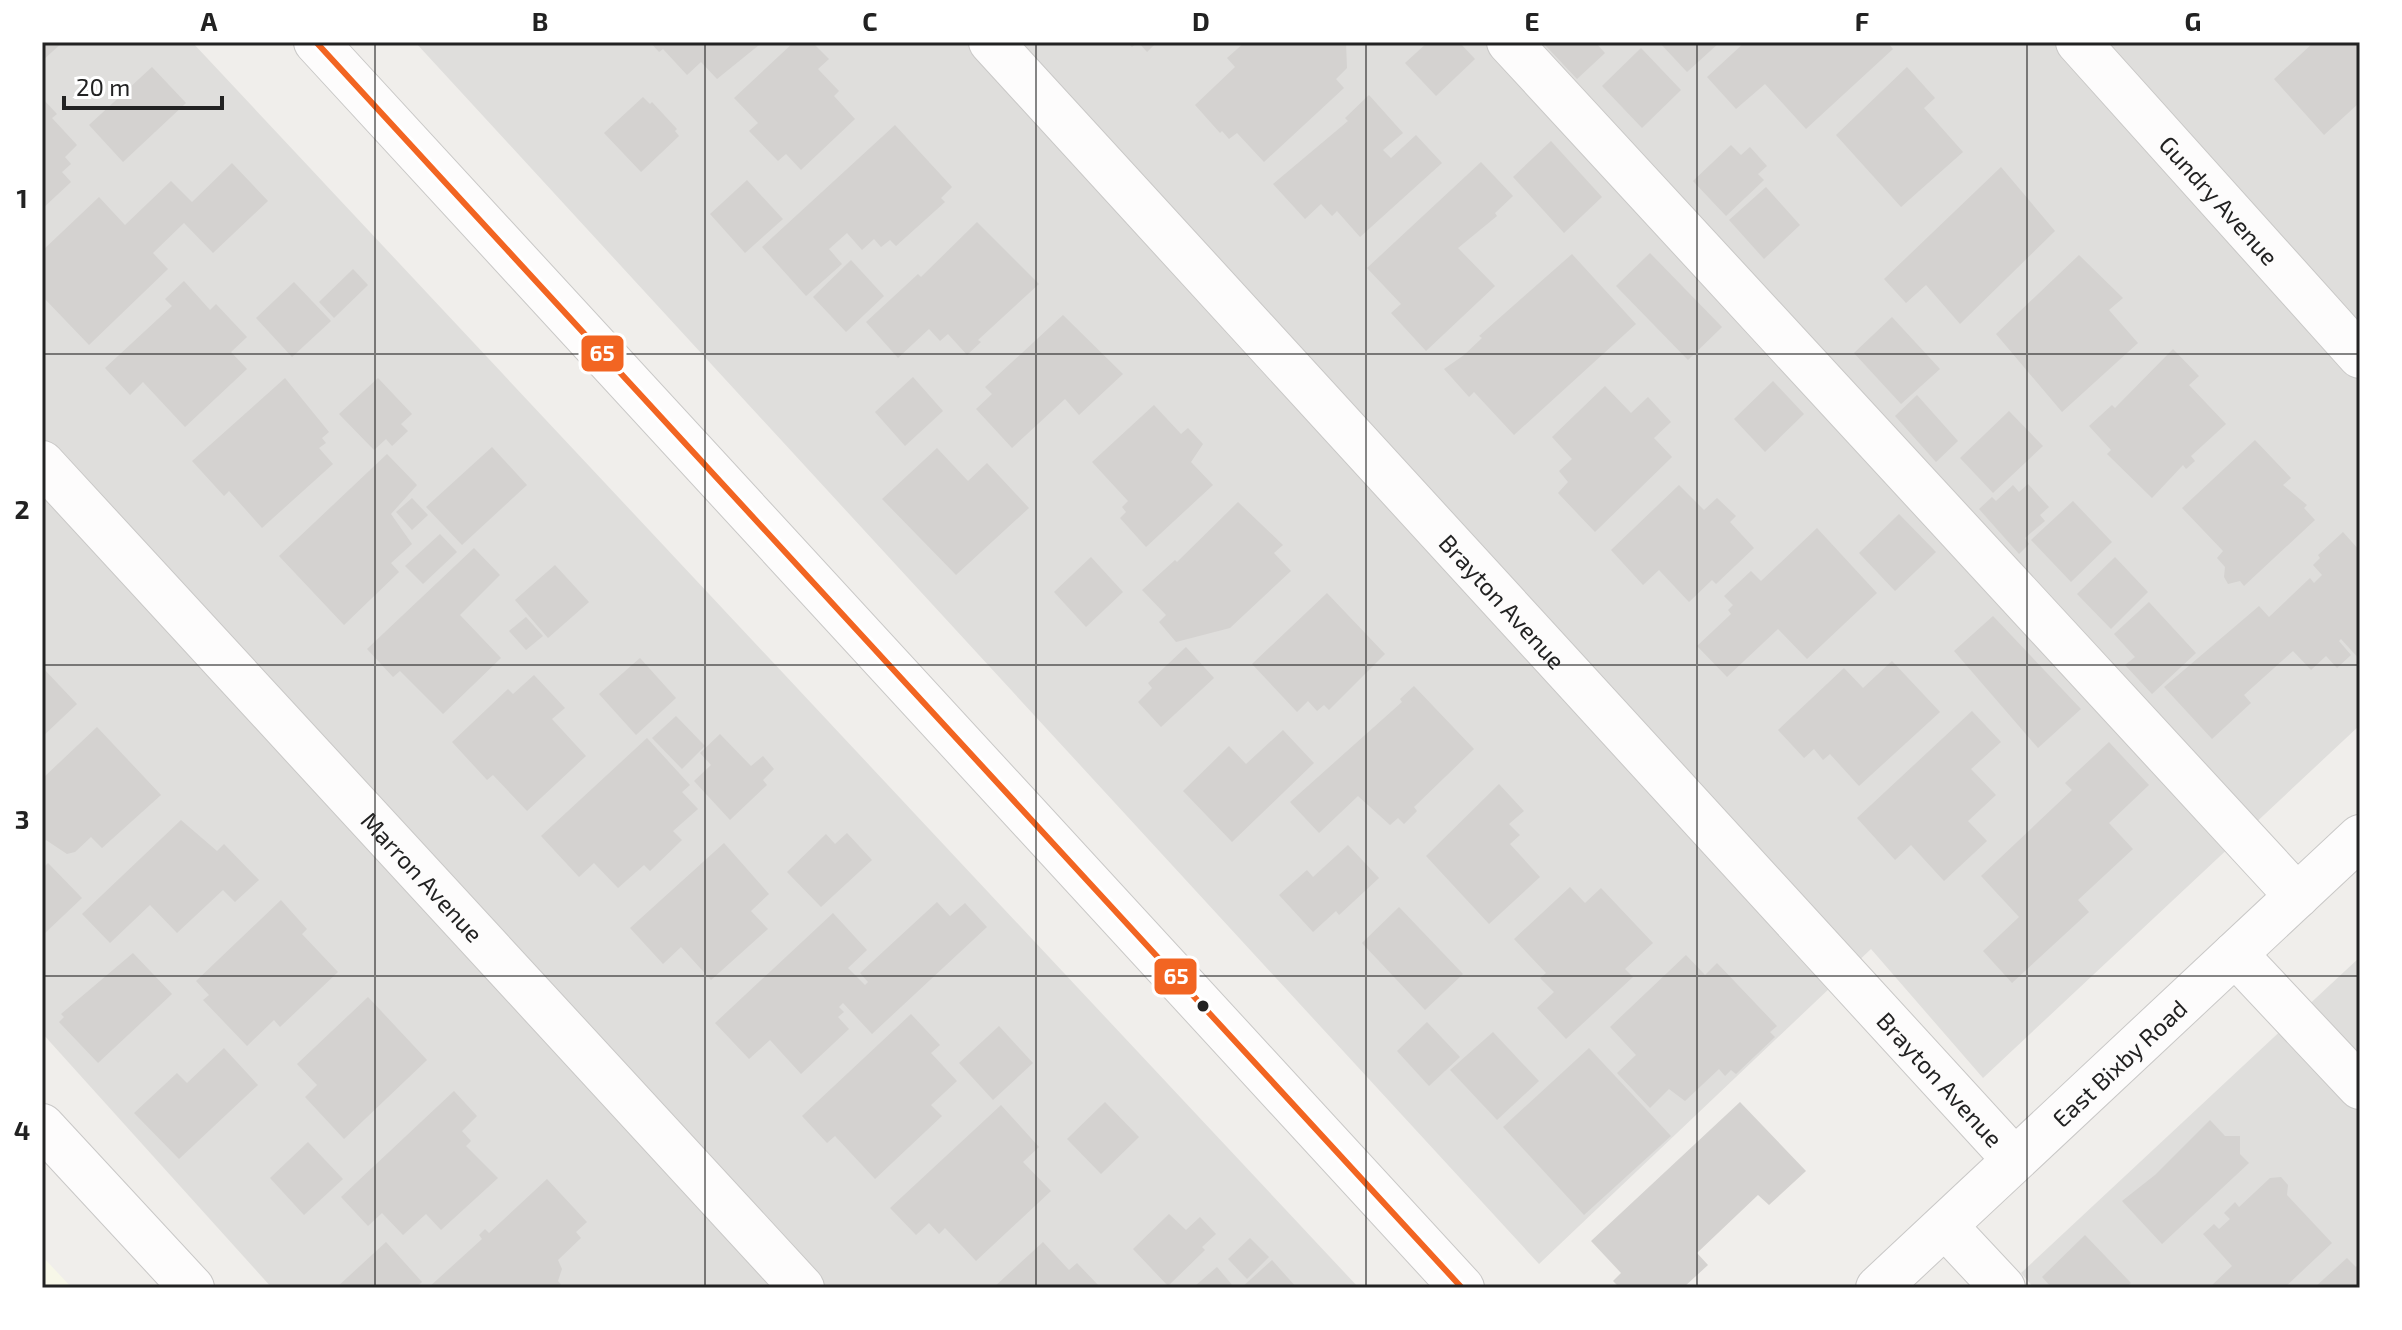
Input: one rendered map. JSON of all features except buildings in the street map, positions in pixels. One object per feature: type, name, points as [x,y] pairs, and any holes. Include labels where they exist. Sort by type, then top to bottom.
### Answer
[{"type":"street","points":[[316,42],[1462,1288]]},
{"type":"street","name":"Brayton Avenue","points":[[991,42],[2014,1159]]},
{"type":"street","points":[[1509,42],[2297,896]]},
{"type":"street","name":"Gundry Avenue","points":[[2078,42],[2360,356]]},
{"type":"street","name":"Marron Avenue","points":[[42,463],[802,1288]]},
{"type":"street","name":"East Bixby Road","points":[[1878,1288],[2360,837]]},
{"type":"street","points":[[2235,954],[2360,1087]]},
{"type":"street","points":[[42,1126],[192,1288]]},
{"type":"street","points":[[1945,1226],[2003,1288]]},
{"type":"shaded area","points":[[42,42],[192,42],[1359,1288],[272,1288],[42,1033]]},
{"type":"shaded area","points":[[415,42],[2360,42],[2360,725],[1983,1078],[1871,949],[1539,1264]]},
{"type":"shaded area","points":[[2360,957],[2360,1288],[2034,1288],[2021,1273]]},
{"type":"shaded area","points":[[42,1256],[72,1288],[42,1288]]},
{"type":"transit line","name":"65","points":[[316,42],[1462,1288]]}]
